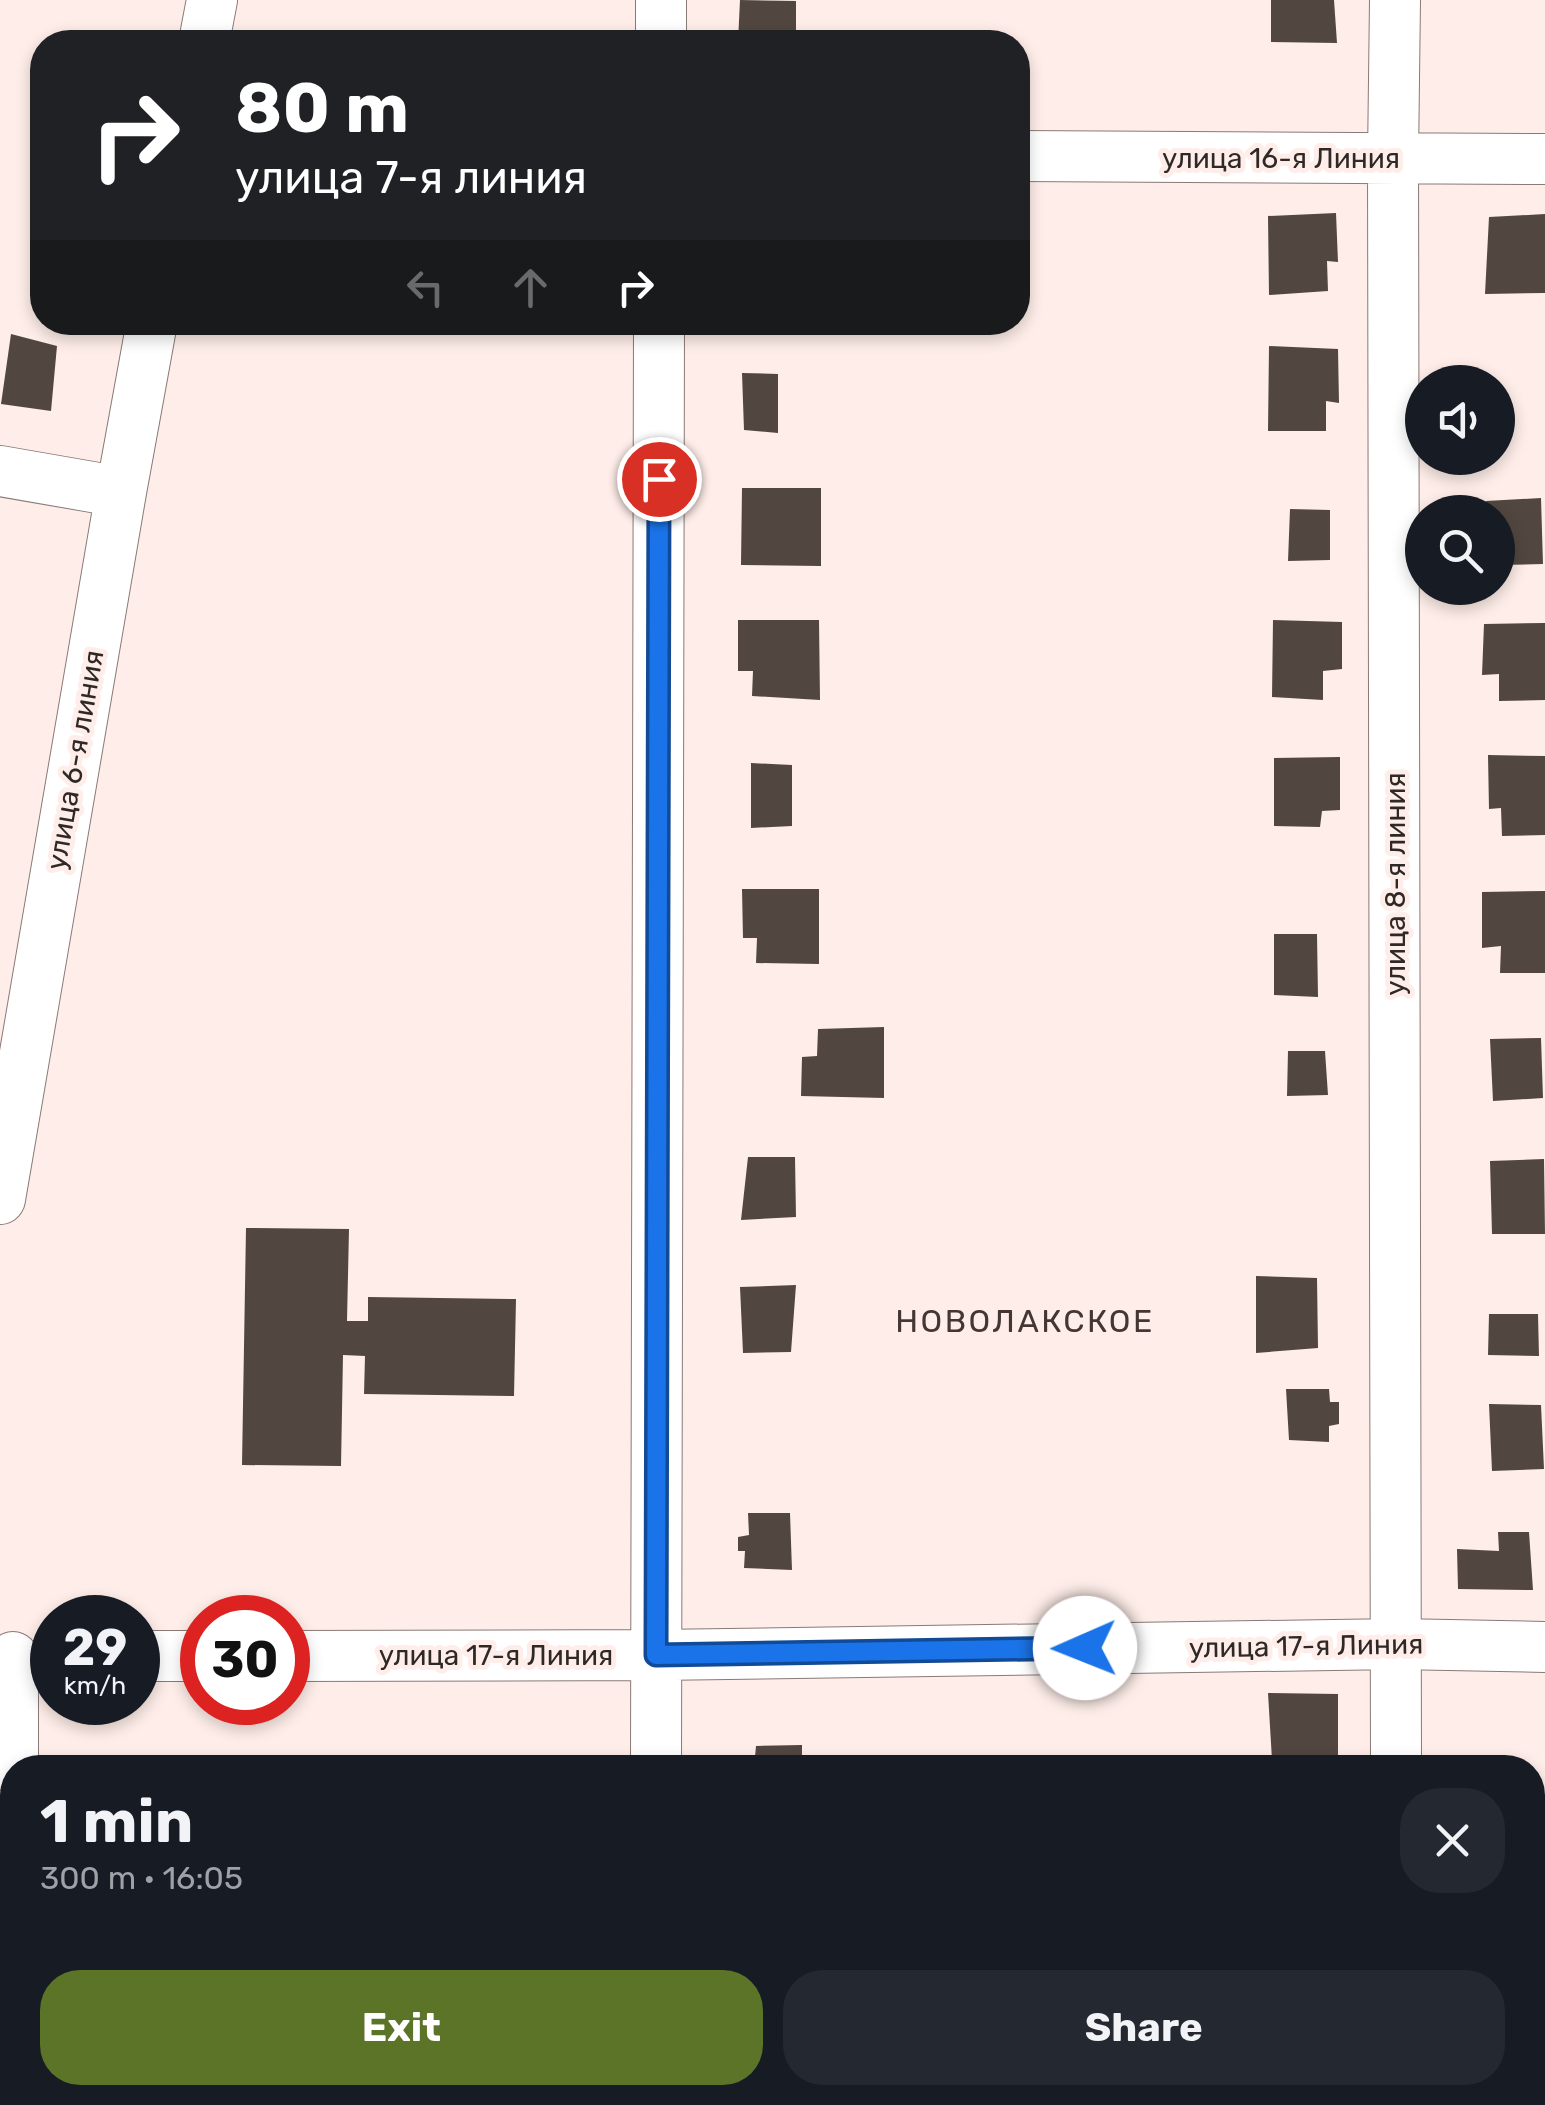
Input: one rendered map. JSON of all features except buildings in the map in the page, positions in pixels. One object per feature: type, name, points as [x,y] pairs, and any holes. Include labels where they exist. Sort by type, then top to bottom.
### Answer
[{"type":"street","points":[[206,30],[212,0]]},
{"type":"street","points":[[660,30],[661,0]]},
{"type":"street","name":"улица 8-я линия","points":[[1395,0],[1396,1755]]},
{"type":"street","name":"улица 16-я Линия","points":[[1030,156],[1545,159]]},
{"type":"street","name":"улица 6-я линия","points":[[0,1199],[150,335]]},
{"type":"street","points":[[656,1755],[659,335]]},
{"type":"street","points":[[0,471],[121,492]]},
{"type":"street","name":"улица 17-я Линия","points":[[310,1656],[1397,1644],[1545,1647]]},
{"type":"street","points":[[14,1755],[22,1656]]},
{"type":"district","name":"НОВОЛАКСКОЕ","points":[[1025,1321]]},
{"type":"route","points":[[659,479],[656,1655],[1085,1648]]}]
